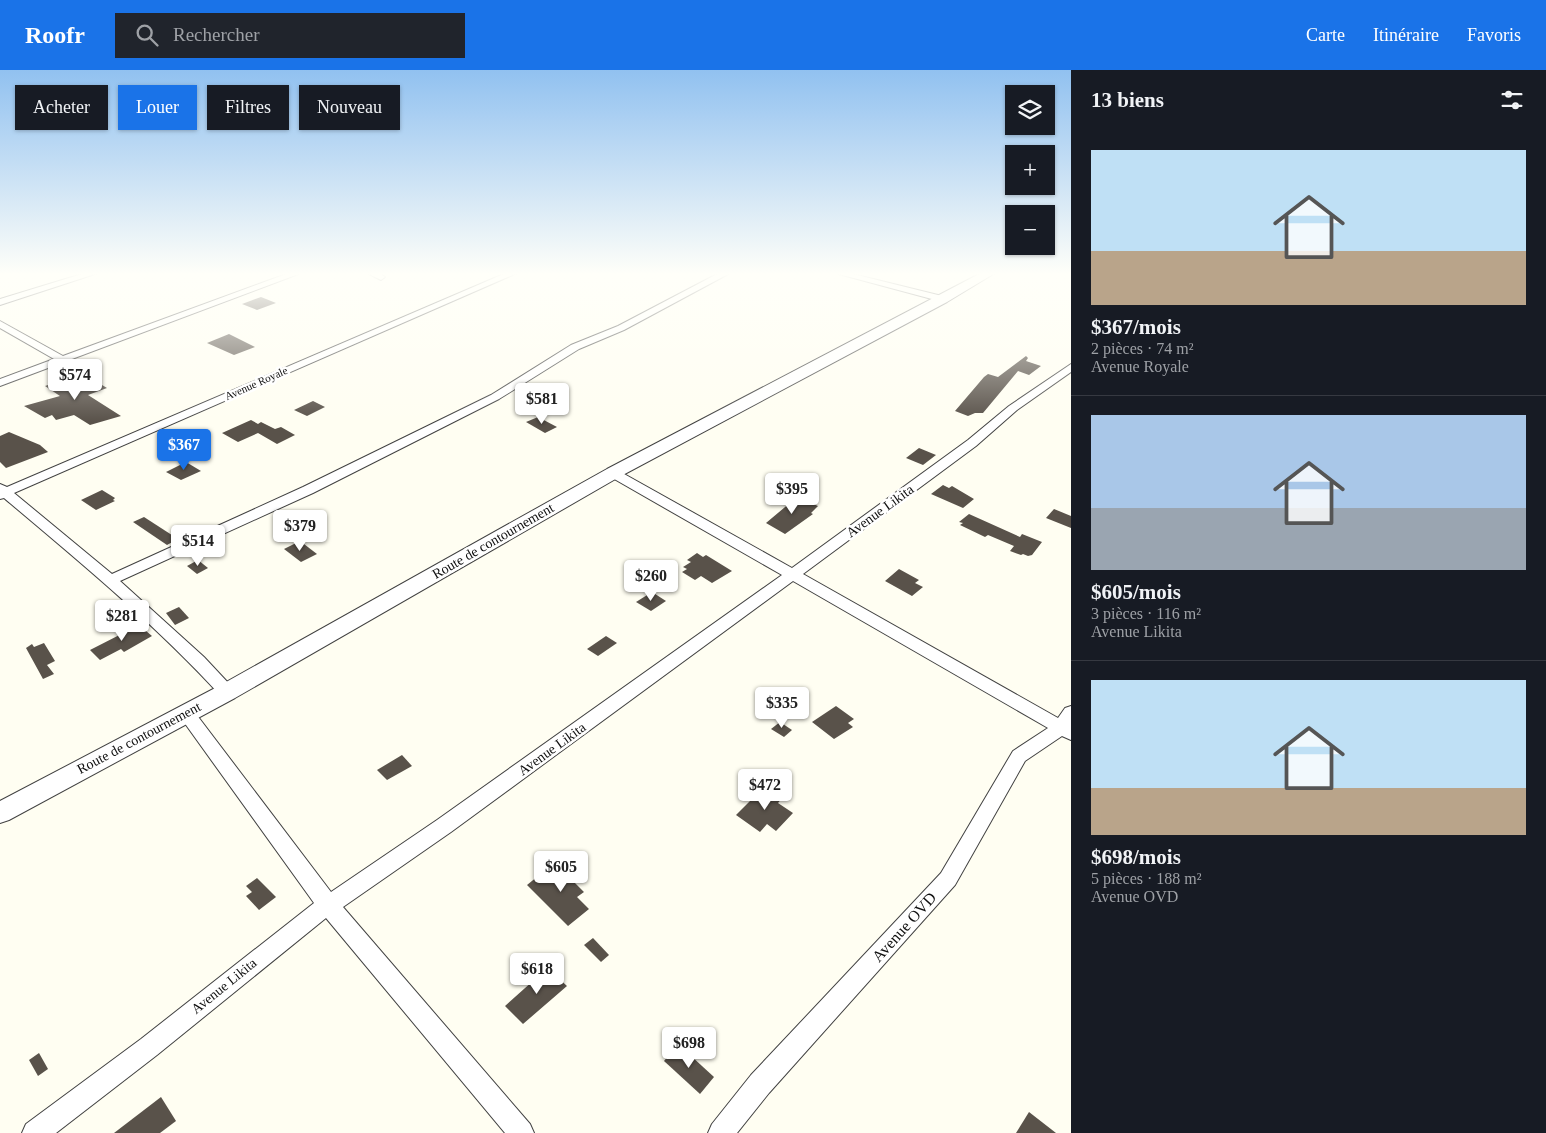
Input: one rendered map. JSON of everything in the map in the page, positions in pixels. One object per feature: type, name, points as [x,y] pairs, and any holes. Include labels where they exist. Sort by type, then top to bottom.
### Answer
[{"type":"street","points":[[0,383],[163,323]]},
{"type":"street","name":"Avenue Royale","points":[[2,492],[397,323]]},
{"type":"street","points":[[110,580],[308,490],[495,397],[575,347],[631,323]]},
{"type":"street","name":"Route de contournement","points":[[0,814],[227,692],[613,473],[898,323]]},
{"type":"street","points":[[0,324],[62,360]]},
{"type":"street","name":"Avenue Likita","points":[[35,1133],[150,1046],[305,921],[444,826],[903,495],[972,443],[1013,408],[1071,367]]},
{"type":"street","points":[[613,473],[792,574],[1068,724]]},
{"type":"street","points":[[2,492],[110,580],[198,661],[227,692]]},
{"type":"street","points":[[187,714],[328,905],[521,1133]]},
{"type":"street","name":"Avenue OVD","points":[[721,1133],[760,1084],[948,879],[1019,756],[1068,724]]},
{"type":"building","points":[[229,334],[255,347],[234,355],[207,343]]},
{"type":"building","points":[[1026,356],[1028,358],[1026,361],[1041,366],[1029,375],[1018,371],[983,413],[975,413],[968,416],[955,411],[984,377],[988,374],[998,377]]},
{"type":"building","points":[[82,373],[107,388],[88,395],[121,416],[90,425],[74,415],[56,420],[52,415],[45,418],[24,406],[60,396],[45,386]]},
{"type":"building","points":[[313,401],[325,407],[307,416],[294,410]]},
{"type":"building","points":[[538,417],[557,427],[545,433],[526,422]]},
{"type":"building","points":[[251,420],[258,424],[261,422],[275,429],[281,427],[295,435],[277,444],[258,433],[238,442],[222,433]]},
{"type":"building","points":[[9,432],[40,445],[48,452],[6,468],[0,462],[0,436]]},
{"type":"building","points":[[919,448],[936,455],[923,465],[906,458]]},
{"type":"building","points":[[186,462],[201,471],[181,480],[166,472]]},
{"type":"building","points":[[943,485],[949,488],[952,486],[974,499],[963,508],[931,494]]},
{"type":"building","points":[[102,490],[115,498],[113,500],[115,501],[96,510],[81,500]]},
{"type":"building","points":[[797,497],[818,506],[811,513],[813,514],[785,534],[766,523]]},
{"type":"building","points":[[1054,509],[1071,516],[1071,528],[1046,518]]},
{"type":"building","points":[[969,514],[1020,537],[1022,534],[1042,542],[1032,555],[1021,555],[1010,551],[1014,546],[988,535],[985,537],[960,525],[963,523],[959,522]]},
{"type":"building","points":[[144,517],[178,539],[167,545],[133,522]]},
{"type":"building","points":[[300,541],[317,554],[301,562],[284,549]]},
{"type":"building","points":[[697,553],[703,557],[706,555],[732,571],[712,583],[701,576],[695,580],[682,572],[687,569],[683,567],[691,562],[687,560]]},
{"type":"building","points":[[198,560],[208,568],[197,574],[187,566]]},
{"type":"building","points":[[899,569],[919,580],[915,583],[923,587],[912,596],[885,581]]},
{"type":"building","points":[[652,592],[666,601],[651,611],[636,602]]},
{"type":"building","points":[[179,607],[189,618],[175,625],[166,613]]},
{"type":"building","points":[[139,625],[152,636],[124,652],[121,649],[100,660],[90,650]]},
{"type":"building","points":[[606,636],[617,643],[598,656],[587,649]]},
{"type":"building","points":[[44,643],[55,661],[47,665],[54,674],[43,679],[26,648],[32,644],[34,647]]},
{"type":"building","points":[[836,706],[854,719],[848,723],[853,727],[834,739],[812,722]]},
{"type":"building","points":[[780,722],[792,730],[784,737],[771,729]]},
{"type":"building","points":[[402,755],[412,766],[387,780],[377,770]]},
{"type":"building","points":[[766,785],[783,797],[778,803],[793,813],[776,831],[767,824],[760,832],[736,815]]},
{"type":"building","points":[[566,862],[581,877],[574,882],[584,892],[577,897],[589,909],[568,926],[527,885],[543,872],[548,877]]},
{"type":"building","points":[[257,878],[276,897],[259,910],[246,896],[252,892],[246,886]]},
{"type":"building","points":[[593,938],[609,955],[601,962],[584,945]]},
{"type":"building","points":[[553,963],[560,971],[555,975],[567,986],[523,1024],[505,1006]]},
{"type":"building","points":[[678,1044],[714,1077],[700,1094],[664,1061]]},
{"type":"building","points":[[39,1053],[48,1069],[38,1076],[29,1060]]},
{"type":"building","points":[[161,1097],[176,1121],[160,1133],[114,1133]]},
{"type":"building","points":[[1029,1112],[1056,1133],[1016,1133]]}]
